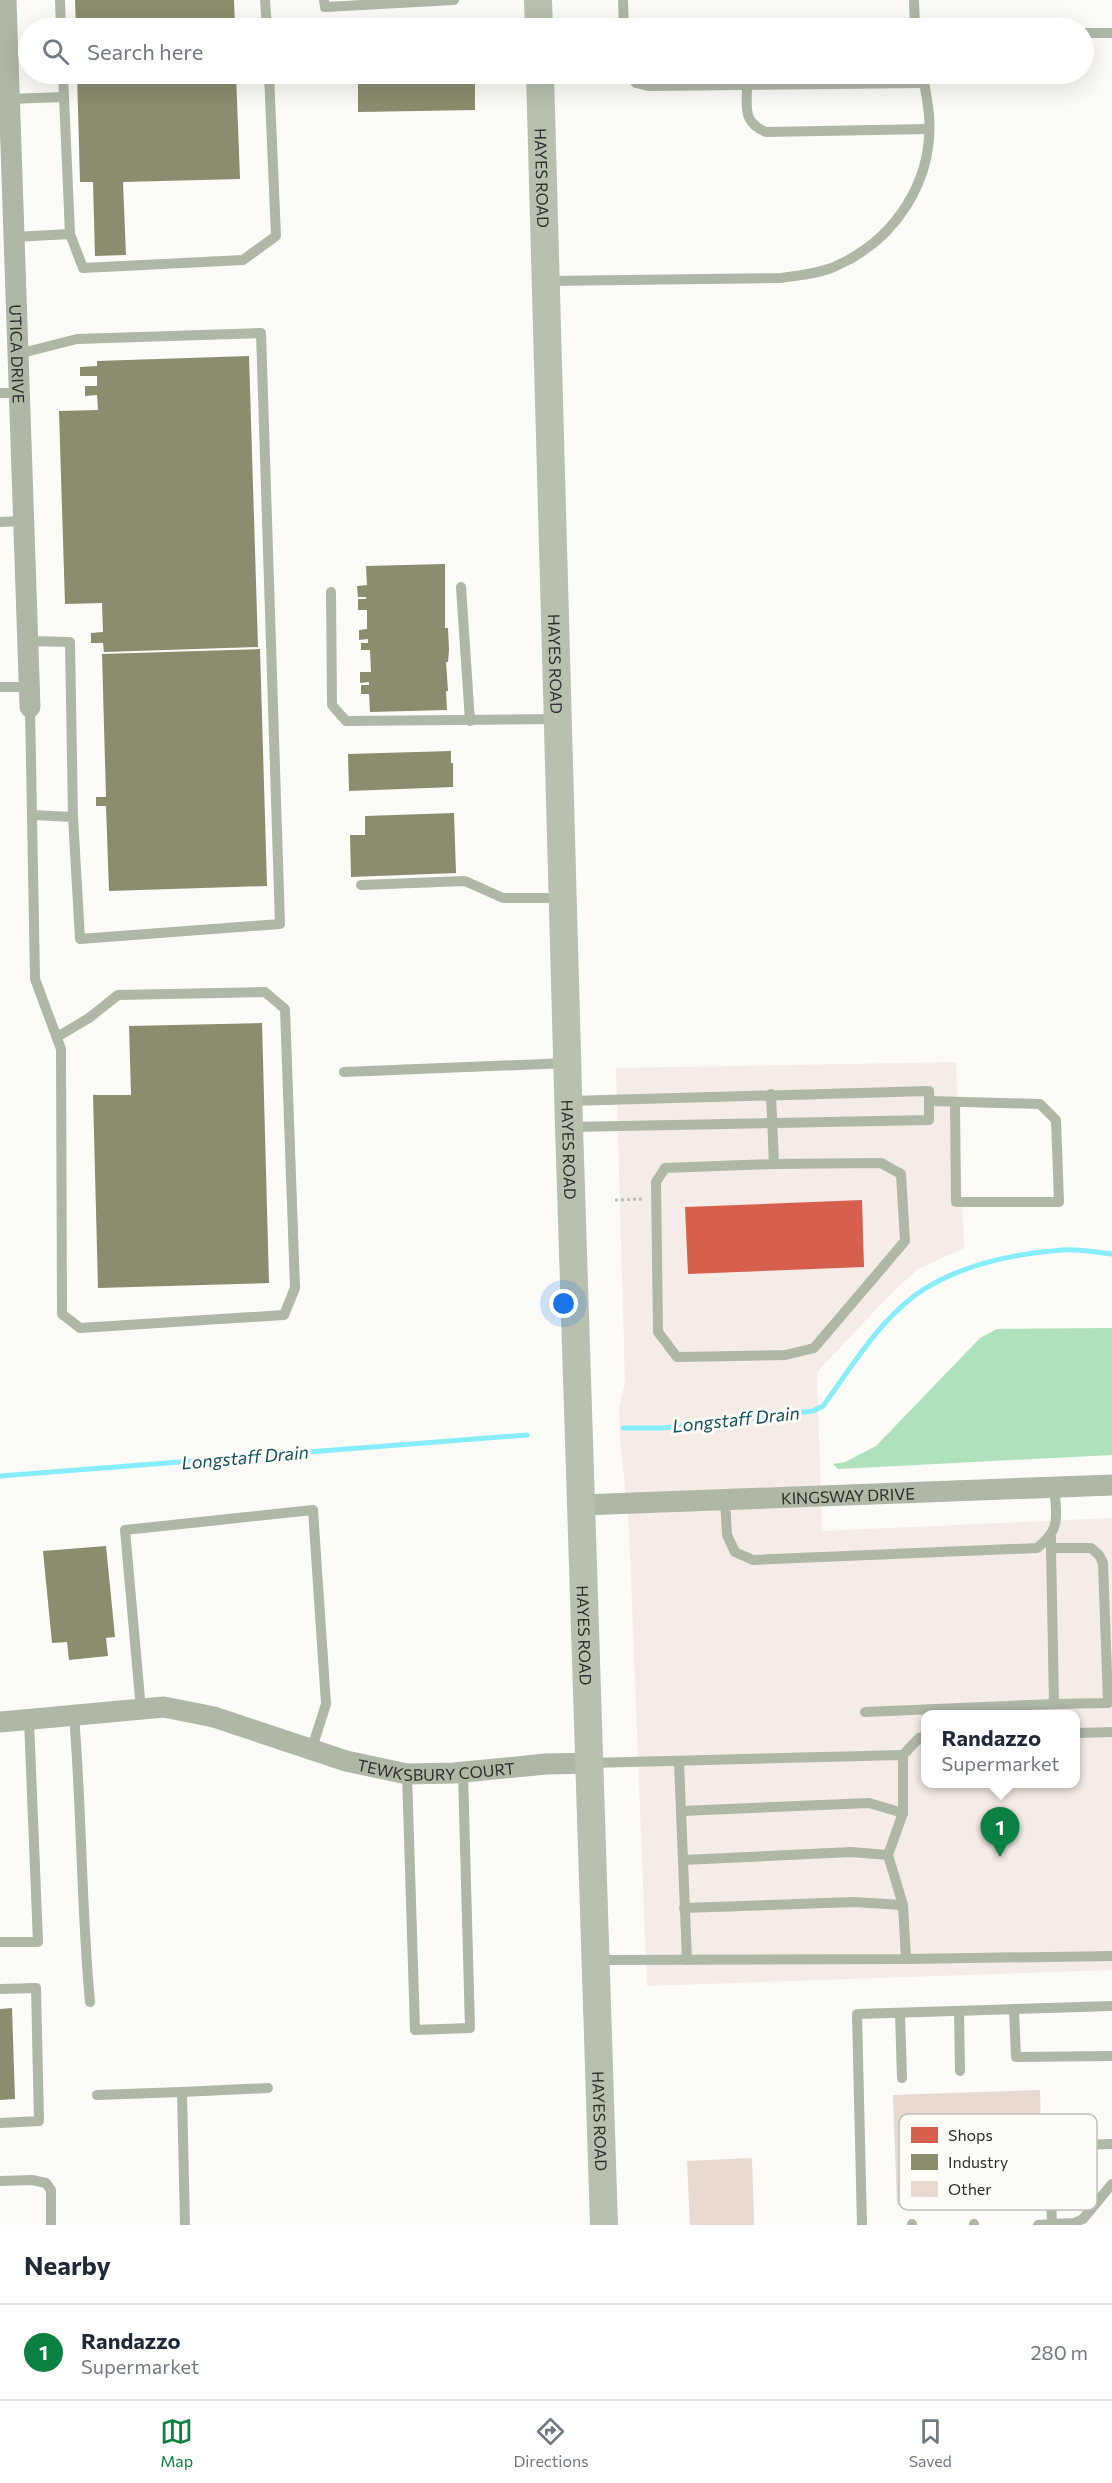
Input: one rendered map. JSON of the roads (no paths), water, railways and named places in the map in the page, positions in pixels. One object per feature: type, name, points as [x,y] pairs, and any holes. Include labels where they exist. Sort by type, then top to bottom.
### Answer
[{"type":"main road","points":[[538,0],[539,18]]},
{"type":"main road","name":"HAYES ROAD","points":[[540,84],[562,898],[604,2225]]},
{"type":"street","name":"UTICA DRIVE","points":[[6,0],[14,237],[12,300],[18,354],[10,393],[24,521],[30,697]]},
{"type":"street","name":"KINGSWAY DRIVE","points":[[582,1505],[1112,1485]]},
{"type":"street","name":"TEWKSBURY COURT","points":[[0,1722],[165,1707],[214,1717],[287,1739],[346,1761],[407,1774],[464,1773],[546,1764],[590,1763]]},
{"type":"lane","points":[[60,0],[61,18]]},
{"type":"lane","points":[[265,0],[266,18]]},
{"type":"lane","points":[[324,0],[325,7],[454,0]]},
{"type":"lane","points":[[623,0],[624,18]]},
{"type":"lane","points":[[914,0],[915,18]]},
{"type":"lane","points":[[1094,33],[1112,33]]},
{"type":"lane","points":[[63,84],[70,234],[83,268],[243,260],[276,236],[269,84]]},
{"type":"lane","points":[[640,84],[648,86],[772,84]]},
{"type":"lane","points":[[546,280],[781,278],[835,267],[879,239],[899,219],[914,196],[922,177],[928,129],[929,116],[924,84]]},
{"type":"lane","points":[[747,85],[748,119],[754,127],[766,132],[928,129]]},
{"type":"lane","points":[[9,99],[64,97]]},
{"type":"lane","points":[[14,237],[70,234]]},
{"type":"lane","points":[[18,354],[77,339],[261,333],[280,924],[80,939],[73,816],[70,642],[28,641]]},
{"type":"lane","points":[[0,522],[24,521]]},
{"type":"lane","points":[[461,587],[470,721]]},
{"type":"lane","points":[[331,591],[332,705],[346,721],[559,719]]},
{"type":"lane","points":[[0,687],[30,697],[35,979],[61,1049],[62,1314],[80,1328],[284,1315],[295,1288],[285,1009],[265,992],[118,995],[89,1018],[57,1037]]},
{"type":"lane","points":[[32,815],[73,816]]},
{"type":"lane","points":[[361,885],[465,881],[503,898],[562,898]]},
{"type":"lane","points":[[344,1072],[568,1063]]},
{"type":"lane","points":[[928,1091],[929,1101],[929,1120],[772,1124],[569,1114],[771,1094],[928,1091]]},
{"type":"lane","points":[[771,1094],[774,1164]]},
{"type":"lane","points":[[929,1101],[1040,1104],[1056,1120],[1059,1202],[956,1202],[955,1102]]},
{"type":"lane","points":[[881,1163],[901,1174],[905,1241],[814,1348],[785,1355],[676,1357],[658,1332],[656,1182],[665,1168],[774,1164],[881,1163]]},
{"type":"lane","points":[[1054,1487],[1057,1517],[1051,1543],[1054,1704]]},
{"type":"lane","points":[[725,1499],[727,1535],[735,1552],[753,1560],[1037,1548],[1051,1543],[1091,1548],[1099,1555],[1103,1563],[1108,1703],[865,1712]]},
{"type":"lane","points":[[135,1711],[125,1530],[313,1510],[326,1704],[312,1748]]},
{"type":"lane","points":[[74,1716],[80,1785],[84,1932],[90,2002]]},
{"type":"lane","points":[[0,1942],[38,1942],[29,1720]]},
{"type":"lane","points":[[1080,1733],[1112,1732]]},
{"type":"lane","points":[[906,1959],[903,1905],[888,1855],[903,1813],[903,1755],[921,1738]]},
{"type":"lane","points":[[590,1763],[903,1755]]},
{"type":"lane","points":[[679,1762],[687,1960]]},
{"type":"lane","points":[[407,1774],[415,2030],[470,2028],[464,1773]]},
{"type":"lane","points":[[681,1811],[869,1803],[903,1813]]},
{"type":"lane","points":[[683,1860],[851,1852],[888,1855]]},
{"type":"lane","points":[[684,1908],[853,1902],[903,1905]]},
{"type":"lane","points":[[596,1960],[1112,1956]]},
{"type":"lane","points":[[0,1989],[36,1988],[39,2121],[0,2122]]},
{"type":"lane","points":[[862,2225],[857,2014],[1112,2006]]},
{"type":"lane","points":[[1014,2009],[1016,2057],[1112,2056]]},
{"type":"lane","points":[[958,2012],[960,2071]]},
{"type":"lane","points":[[900,2013],[902,2078]]},
{"type":"lane","points":[[98,2095],[268,2088]]},
{"type":"lane","points":[[182,2092],[185,2225]]},
{"type":"lane","points":[[1097,2144],[1112,2144]]},
{"type":"lane","points":[[0,2181],[32,2180],[46,2183],[51,2190],[51,2225]]},
{"type":"lane","points":[[1097,2202],[1112,2184]]},
{"type":"lane","points":[[1038,2225],[1074,2223],[1083,2219],[1090,2210]]},
{"type":"waterway","name":"Longstaff Drain","points":[[623,1428],[663,1428],[813,1411],[823,1406],[865,1348],[900,1307],[947,1277],[1004,1258],[1043,1252],[1068,1250],[1112,1254]]},
{"type":"waterway","name":"Longstaff Drain","points":[[0,1476],[527,1435]]},
{"type":"place","name":"Randazzo","points":[[1000,1857]]}]
